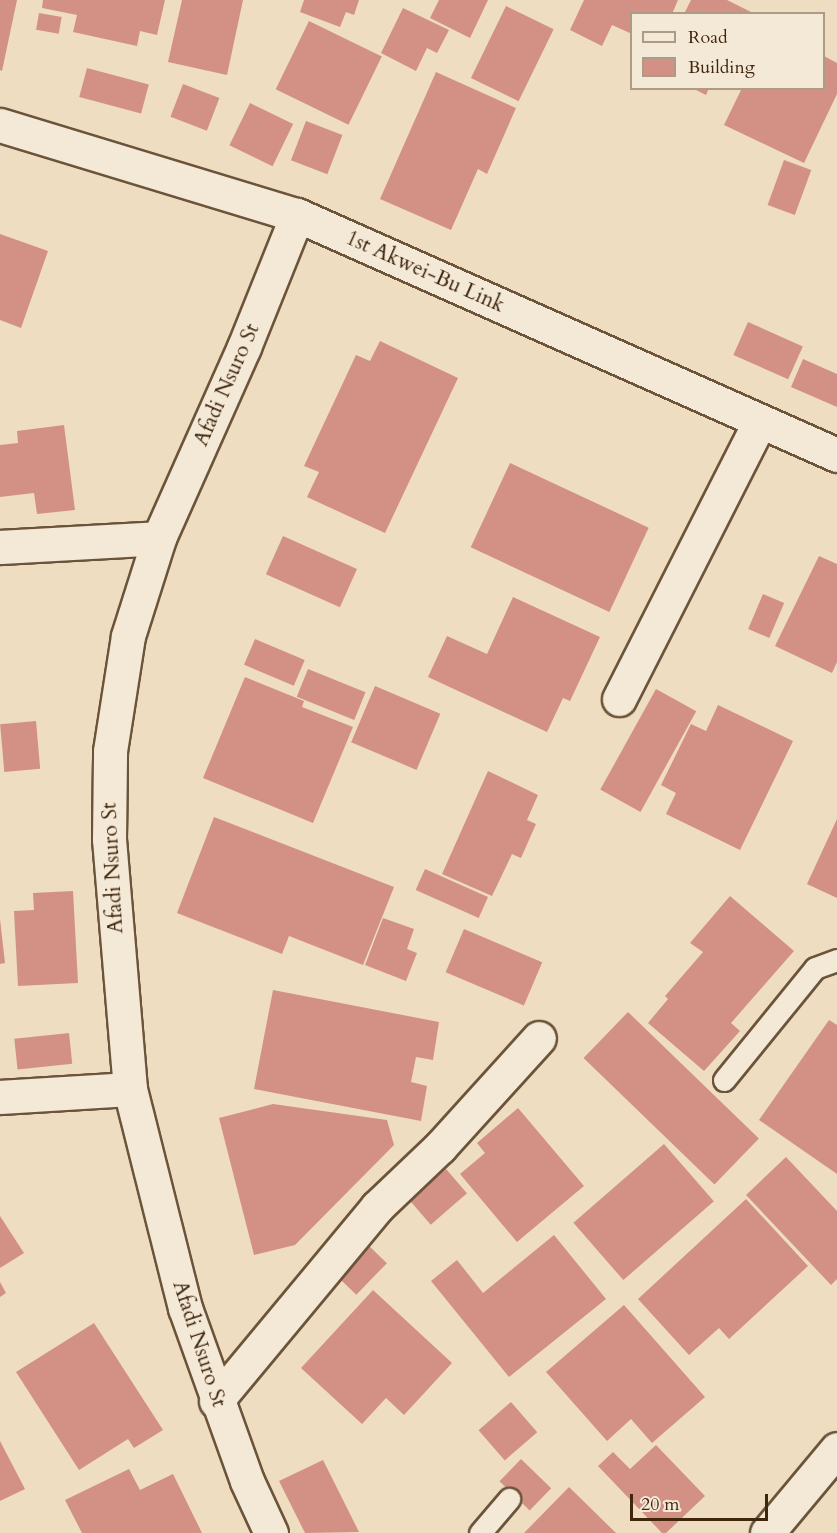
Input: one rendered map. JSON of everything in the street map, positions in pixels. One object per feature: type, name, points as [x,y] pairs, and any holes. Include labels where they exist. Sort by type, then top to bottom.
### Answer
[{"type":"street","name":"1st Akwei-Bu Link","points":[[0,125],[297,215],[759,423],[837,455]]},
{"type":"street","name":"Afadi Nsuro St","points":[[271,1533],[216,1401],[185,1308],[130,1089],[109,839],[110,751],[128,636],[159,538],[244,347],[297,215]]},
{"type":"street","points":[[619,699],[759,423]]},
{"type":"street","points":[[0,547],[159,538]]},
{"type":"street","points":[[216,1401],[377,1208],[440,1147],[539,1038]]},
{"type":"street","points":[[0,1098],[130,1089]]},
{"type":"street","points":[[767,1533],[837,1449]]},
{"type":"lane","points":[[724,1080],[815,968],[837,960]]},
{"type":"lane","points":[[480,1533],[508,1499]]},
{"type":"building","points":[[0,0],[17,0],[2,71],[0,70]]},
{"type":"building","points":[[43,0],[165,0],[157,35],[140,31],[137,46],[73,32],[77,15],[42,8]]},
{"type":"building","points":[[182,0],[243,0],[227,75],[168,62]]},
{"type":"building","points":[[304,0],[359,0],[354,15],[346,12],[340,27],[300,12]]},
{"type":"building","points":[[439,0],[488,0],[470,38],[430,18]]},
{"type":"building","points":[[584,0],[678,0],[673,12],[630,12],[630,33],[612,25],[602,46],[570,30]]},
{"type":"building","points":[[691,0],[727,0],[751,12],[685,12]]},
{"type":"building","points":[[506,6],[554,29],[519,101],[471,78]]},
{"type":"building","points":[[403,8],[449,30],[437,53],[427,48],[416,71],[381,53]]},
{"type":"building","points":[[39,13],[62,17],[59,34],[36,30]]},
{"type":"building","points":[[309,21],[382,57],[348,125],[276,89]]},
{"type":"building","points":[[825,57],[837,63],[837,94],[804,163],[724,125],[741,90],[825,90]]},
{"type":"building","points":[[87,68],[149,85],[141,114],[79,97]]},
{"type":"building","points":[[436,72],[516,108],[487,174],[478,169],[451,230],[380,199]]},
{"type":"building","points":[[183,84],[219,98],[207,131],[170,117]]},
{"type":"building","points":[[696,90],[708,90],[706,95]]},
{"type":"building","points":[[250,103],[293,124],[273,166],[229,145]]},
{"type":"building","points":[[306,121],[342,135],[327,174],[291,160]]},
{"type":"building","points":[[784,160],[811,170],[795,215],[768,205]]},
{"type":"building","points":[[0,234],[48,251],[21,328],[0,320]]},
{"type":"building","points":[[748,322],[803,346],[788,379],[733,355]]},
{"type":"building","points":[[380,341],[458,378],[385,533],[307,497],[319,472],[304,466],[356,355],[370,361]]},
{"type":"building","points":[[803,359],[837,374],[837,407],[791,387]]},
{"type":"building","points":[[64,425],[75,510],[37,514],[34,493],[0,497],[0,445],[18,443],[17,431]]},
{"type":"building","points":[[510,463],[649,528],[609,612],[471,547]]},
{"type":"building","points":[[283,536],[357,569],[340,607],[266,574]]},
{"type":"building","points":[[819,556],[837,564],[837,662],[832,673],[775,646]]},
{"type":"building","points":[[763,594],[784,603],[769,638],[748,629]]},
{"type":"building","points":[[513,597],[600,637],[570,701],[563,698],[547,732],[428,677],[447,636],[487,654]]},
{"type":"building","points":[[255,639],[305,660],[294,686],[244,665]]},
{"type":"building","points":[[308,669],[365,692],[354,720],[297,697]]},
{"type":"building","points":[[245,677],[304,701],[302,707],[353,727],[313,823],[203,778]]},
{"type":"building","points":[[375,686],[440,714],[417,770],[351,742]]},
{"type":"building","points":[[656,689],[696,711],[640,812],[600,790]]},
{"type":"building","points":[[718,705],[793,741],[740,850],[666,814],[676,793],[661,785],[691,724],[706,731]]},
{"type":"building","points":[[36,721],[40,769],[4,772],[0,724]]},
{"type":"building","points":[[488,771],[538,795],[527,820],[536,824],[521,858],[512,854],[492,896],[442,874]]},
{"type":"building","points":[[214,817],[394,887],[363,965],[289,936],[282,954],[177,913]]},
{"type":"building","points":[[837,819],[837,898],[807,884]]},
{"type":"building","points":[[425,869],[488,897],[479,918],[416,890]]},
{"type":"building","points":[[73,891],[78,983],[18,986],[14,911],[34,910],[33,893]]},
{"type":"building","points":[[730,896],[794,951],[731,1023],[740,1031],[704,1071],[648,1023],[668,999],[665,996],[703,952],[690,943]]},
{"type":"building","points":[[383,918],[414,929],[407,949],[417,953],[406,981],[365,965]]},
{"type":"building","points":[[0,919],[5,963],[0,964]]},
{"type":"building","points":[[464,929],[542,962],[524,1005],[446,972]]},
{"type":"building","points":[[273,990],[439,1022],[433,1060],[416,1057],[411,1082],[427,1086],[421,1121],[254,1089]]},
{"type":"building","points":[[628,1012],[759,1138],[714,1184],[584,1058]]},
{"type":"building","points":[[829,1020],[837,1025],[837,1174],[759,1120]]},
{"type":"building","points":[[69,1033],[72,1064],[18,1070],[14,1039]]},
{"type":"building","points":[[273,1104],[387,1120],[394,1145],[295,1245],[254,1255],[219,1118]]},
{"type":"building","points":[[518,1108],[584,1186],[517,1242],[460,1174],[485,1153],[477,1143]]},
{"type":"building","points":[[664,1144],[714,1201],[623,1280],[573,1223]]},
{"type":"building","points":[[786,1157],[837,1211],[837,1279],[831,1285],[746,1195]]},
{"type":"building","points":[[446,1169],[467,1193],[431,1225],[410,1200]]},
{"type":"building","points":[[746,1199],[808,1266],[729,1339],[719,1328],[689,1355],[638,1299]]},
{"type":"building","points":[[0,1216],[24,1253],[0,1268]]},
{"type":"building","points":[[554,1235],[606,1299],[509,1377],[431,1281],[457,1260],[483,1293]]},
{"type":"building","points":[[366,1243],[387,1263],[356,1295],[335,1275]]},
{"type":"building","points":[[0,1282],[6,1293],[0,1297]]},
{"type":"building","points":[[373,1290],[452,1363],[404,1415],[386,1398],[362,1424],[301,1368]]},
{"type":"building","points":[[624,1305],[705,1397],[652,1443],[631,1419],[607,1441],[546,1372]]},
{"type":"building","points":[[94,1323],[163,1430],[134,1448],[128,1439],[79,1470],[16,1372]]},
{"type":"building","points":[[511,1402],[537,1432],[505,1460],[479,1430]]},
{"type":"building","points":[[0,1441],[25,1489],[0,1501]]},
{"type":"building","points":[[656,1445],[705,1496],[666,1533],[662,1533],[598,1466],[613,1452],[630,1469]]},
{"type":"building","points":[[521,1459],[551,1488],[530,1510],[499,1481]]},
{"type":"building","points":[[323,1460],[359,1532],[305,1533],[279,1481]]},
{"type":"building","points":[[129,1469],[140,1490],[173,1474],[202,1533],[82,1533],[65,1500]]},
{"type":"building","points":[[569,1487],[616,1533],[524,1533]]}]
